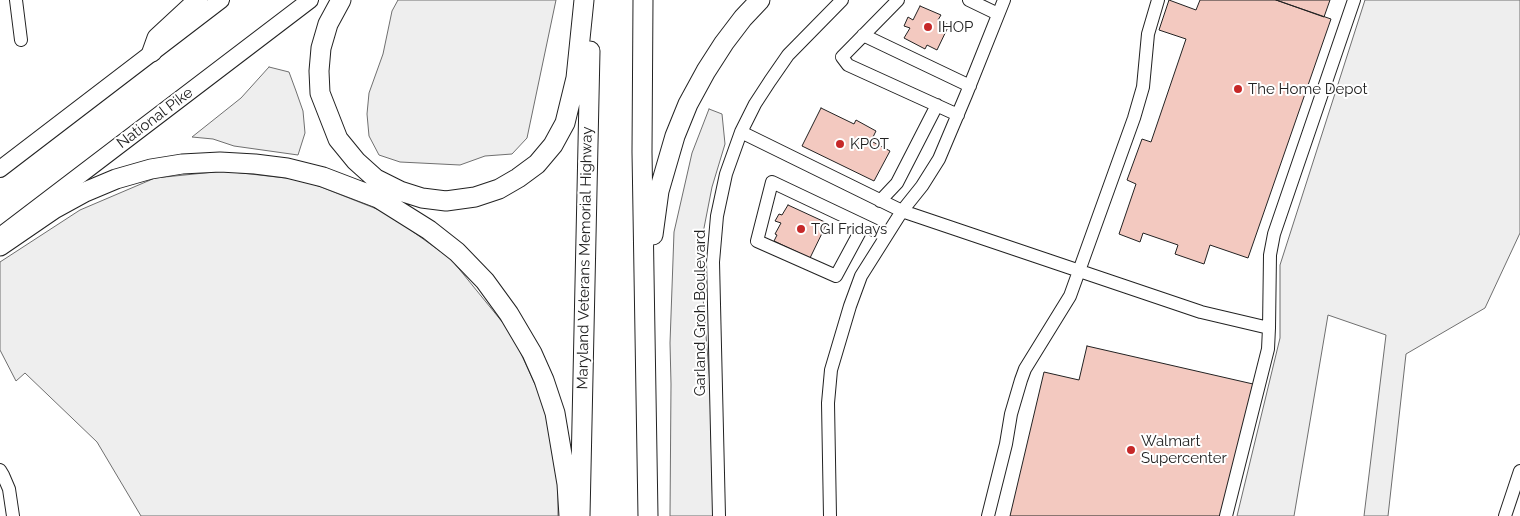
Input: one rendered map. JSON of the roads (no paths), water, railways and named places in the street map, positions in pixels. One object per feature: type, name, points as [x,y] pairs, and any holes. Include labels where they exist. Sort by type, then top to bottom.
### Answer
[{"type":"highway","points":[[152,52],[157,38],[198,0]]},
{"type":"highway","points":[[342,0],[328,24],[321,48],[319,71],[320,94],[338,139],[356,161],[376,178],[400,191],[422,198],[446,201],[476,197],[499,189],[537,164],[553,145],[565,124],[576,78],[584,0]]},
{"type":"highway","name":"Maryland Veterans Memorial Highway","points":[[580,516],[591,0]]},
{"type":"highway","points":[[644,0],[642,152],[648,516]]},
{"type":"highway","points":[[645,364],[654,224],[659,191],[675,136],[688,104],[706,71],[729,36],[760,0]]},
{"type":"highway","points":[[0,246],[54,209],[85,192],[116,179],[151,169],[182,164],[220,162],[287,168],[323,177],[378,198],[429,230],[457,252],[485,282],[509,314],[532,353],[556,413],[567,484],[569,516]]},
{"type":"main road","points":[[0,169],[220,0]]},
{"type":"main road","name":"National Pike","points":[[0,236],[310,0]]},
{"type":"street","points":[[16,0],[21,40]]},
{"type":"street","name":"Garland Groh Boulevard","points":[[719,516],[714,262],[719,207],[726,174],[741,132],[755,104],[788,55],[842,0]]},
{"type":"street","points":[[898,0],[842,57],[848,65],[958,115]]},
{"type":"street","points":[[830,516],[828,403],[832,370],[850,306],[861,276],[902,211],[922,186],[939,159],[1004,0]]},
{"type":"street","points":[[988,516],[1006,444],[1011,414],[1025,369],[1070,296],[1139,102],[1145,70],[1148,34],[1158,0]]},
{"type":"street","points":[[1226,516],[1268,349],[1270,254],[1274,234],[1354,0]]},
{"type":"street","points":[[973,1],[998,14]]},
{"type":"street","points":[[863,35],[970,86]]},
{"type":"street","points":[[880,201],[897,183],[937,105]]},
{"type":"street","points":[[741,132],[902,211],[1200,312],[1269,328]]},
{"type":"street","points":[[858,284],[757,241],[772,182],[886,236]]},
{"type":"street","points":[[836,276],[863,226]]},
{"type":"street","points":[[0,470],[4,474],[9,489],[13,516]]},
{"type":"street","points":[[1505,516],[1520,471]]},
{"type":"place","name":"IHOP","points":[[928,27]]},
{"type":"place","name":"The Home Depot","points":[[1238,89]]},
{"type":"place","name":"KPOT","points":[[840,144]]},
{"type":"place","name":"TGI Fridays","points":[[801,229]]},
{"type":"place","name":"Walmart Supercenter","points":[[1131,450]]}]
